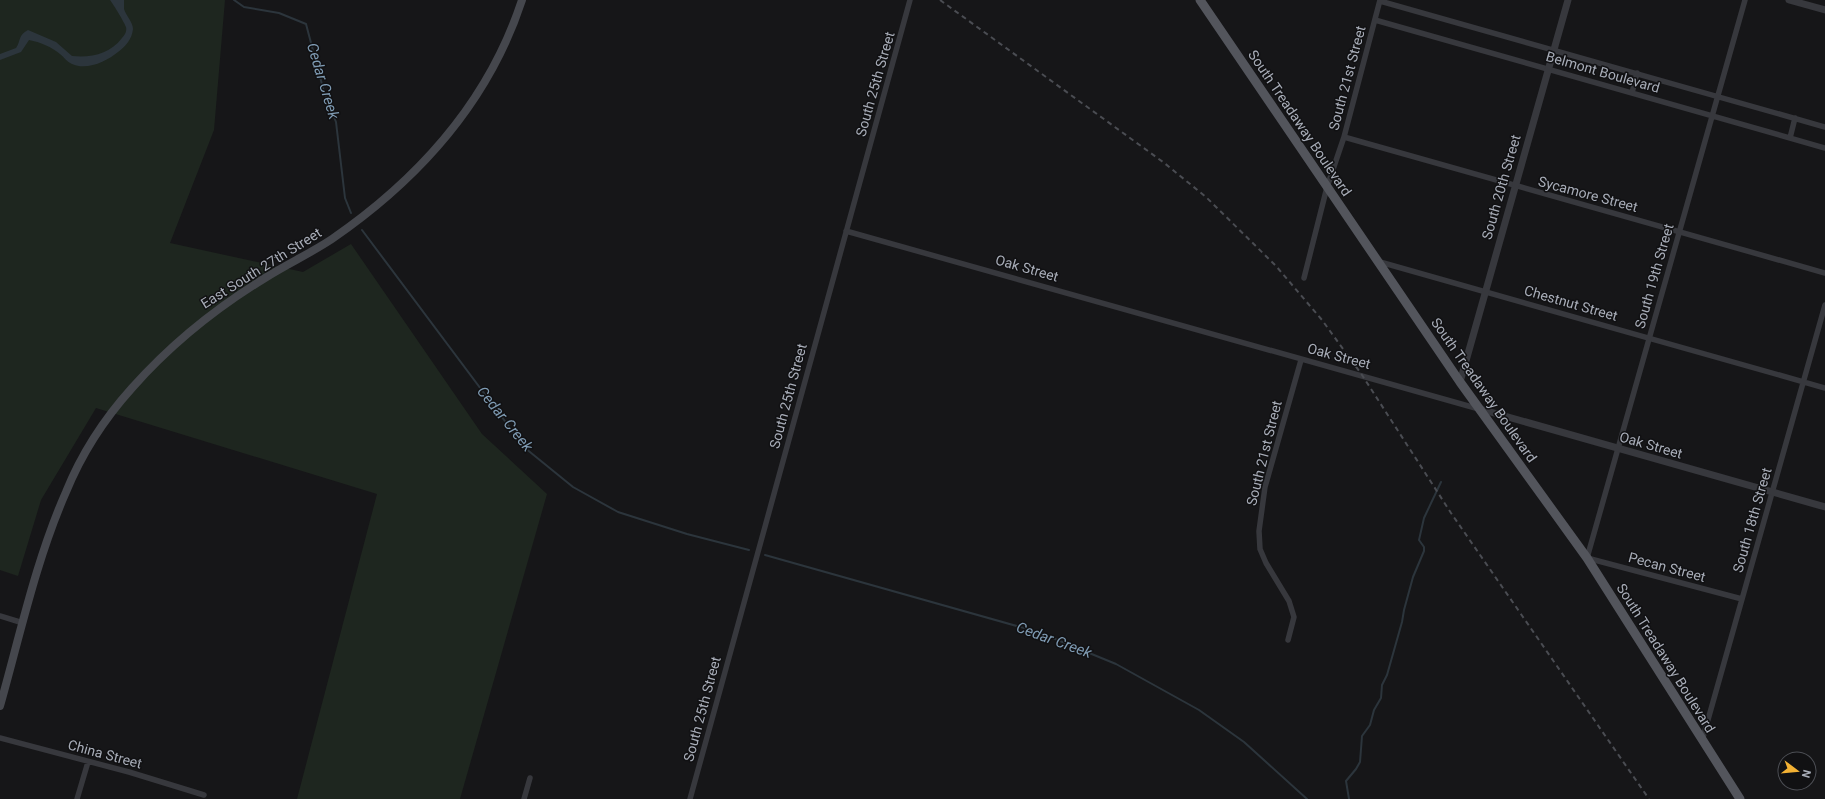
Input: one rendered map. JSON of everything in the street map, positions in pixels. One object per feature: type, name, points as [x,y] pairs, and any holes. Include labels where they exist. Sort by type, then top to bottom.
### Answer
[{"type":"main road","name":"East South 27th Street","points":[[0,706],[42,556],[66,491],[92,444],[130,390],[152,366],[196,326],[266,277],[329,241],[365,215],[409,177],[465,114],[488,78],[514,24],[522,0]]},
{"type":"main road","name":"South Treadaway Boulevard","points":[[1200,0],[1327,187],[1380,262],[1460,382],[1587,558],[1740,799]]},
{"type":"street","name":"South 25th Street","points":[[690,799],[910,0]]},
{"type":"street","name":"South 21st Street","points":[[1304,278],[1327,187],[1344,137],[1380,0]]},
{"type":"street","name":"Belmont Boulevard","points":[[1380,0],[1825,127]]},
{"type":"street","name":"South 20th Street","points":[[1460,382],[1515,186],[1550,69],[1568,0]]},
{"type":"street","name":"South 19th Street","points":[[1587,558],[1745,0]]},
{"type":"street","points":[[1789,0],[1825,10]]},
{"type":"street","name":"Belmont Boulevard","points":[[1375,20],[1825,148]]},
{"type":"street","points":[[1632,93],[1637,73]]},
{"type":"street","points":[[1790,138],[1795,118]]},
{"type":"street","name":"Sycamore Street","points":[[1344,137],[1825,273]]},
{"type":"street","name":"Oak Street","points":[[846,231],[1825,507]]},
{"type":"street","name":"Chestnut Street","points":[[1380,262],[1825,388]]},
{"type":"street","name":"South 18th Street","points":[[1702,741],[1825,305]]},
{"type":"street","name":"South 21st Street","points":[[1288,640],[1294,617],[1289,601],[1266,563],[1260,549],[1259,531],[1265,487],[1301,360]]},
{"type":"street","name":"Pecan Street","points":[[1587,558],[1742,599]]},
{"type":"street","points":[[0,616],[24,623]]},
{"type":"street","name":"China Street","points":[[0,738],[129,772],[204,795]]},
{"type":"street","points":[[77,799],[88,762]]},
{"type":"street","points":[[524,799],[530,778]]},
{"type":"shaded area","points":[[0,0],[225,0],[214,130],[170,243],[303,272],[351,244],[482,434],[547,494],[460,799],[297,799],[377,494],[96,408],[41,500],[18,576],[0,570]]},
{"type":"shaded area","points":[[110,0],[124,0],[124,9],[133,29],[130,39],[126,45],[103,62],[90,66],[78,66],[70,63],[57,51],[50,47],[42,43],[29,40],[21,52],[0,60],[0,54],[16,48],[21,36],[28,30],[56,42],[72,56],[100,54],[112,48],[126,33],[126,27]]},
{"type":"waterway","name":"Cedar Creek","points":[[234,0],[244,7],[279,13],[306,24],[324,92],[336,122],[345,198],[351,213]]},
{"type":"waterway","name":"Cedar Creek","points":[[362,230],[525,448],[573,487],[618,512],[687,534],[749,550]]},
{"type":"waterway","points":[[1349,799],[1346,781],[1360,762],[1362,736],[1370,725],[1374,710],[1381,698],[1382,685],[1387,675],[1413,577],[1424,551],[1424,547],[1419,540],[1424,518],[1441,482]]},
{"type":"waterway","name":"Cedar Creek","points":[[765,555],[1038,632],[1116,664],[1199,710],[1244,742],[1307,799]]},
{"type":"railway","points":[[940,0],[1163,162],[1206,197],[1276,266],[1322,320],[1362,375],[1451,513],[1649,799]]}]
